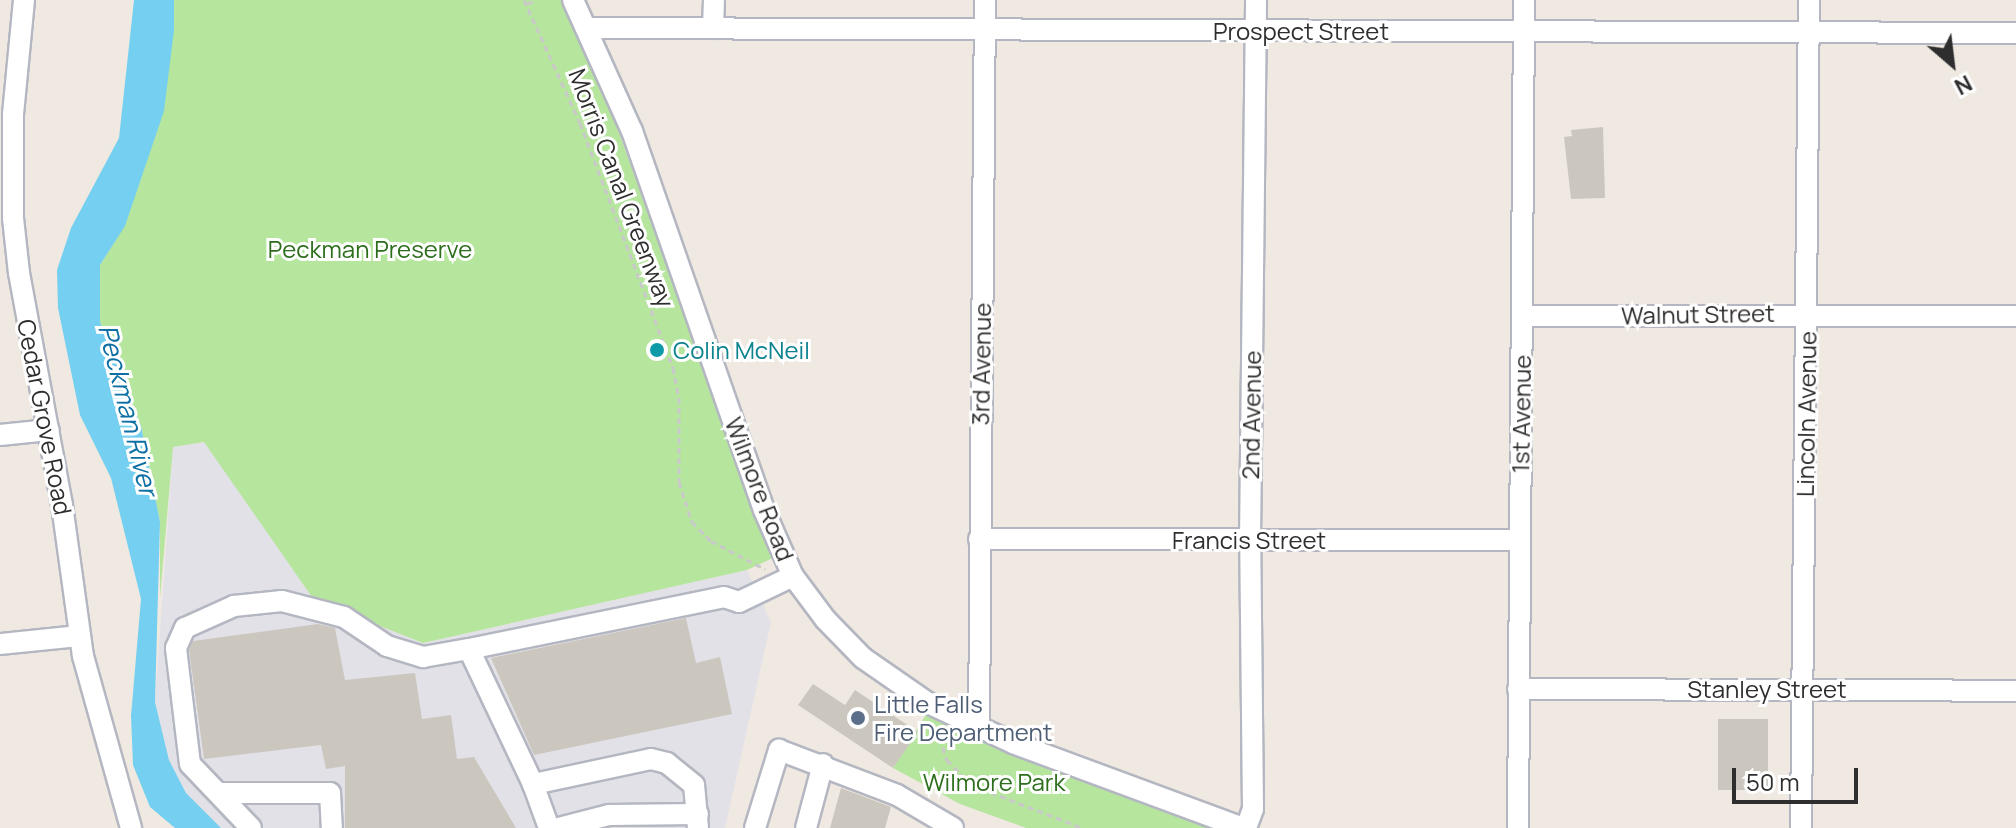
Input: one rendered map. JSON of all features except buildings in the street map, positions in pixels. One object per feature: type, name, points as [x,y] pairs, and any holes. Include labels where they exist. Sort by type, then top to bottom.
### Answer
[{"type":"street","name":"Cedar Grove Road","points":[[24,0],[16,45],[6,219],[49,430],[79,636],[94,705],[131,828]]},
{"type":"street","name":"Wilmore Road","points":[[573,0],[632,131],[786,579],[863,658],[928,703],[979,728],[1245,828]]},
{"type":"street","points":[[713,28],[714,0]]},
{"type":"street","name":"3rd Avenue","points":[[979,728],[985,0]]},
{"type":"street","name":"2nd Avenue","points":[[1245,828],[1253,809],[1250,541],[1256,0]]},
{"type":"street","name":"1st Avenue","points":[[1518,828],[1524,0]]},
{"type":"street","name":"Lincoln Avenue","points":[[1801,828],[1809,0]]},
{"type":"street","name":"Prospect Street","points":[[587,28],[2016,33]]},
{"type":"street","name":"Walnut Street","points":[[1523,316],[1807,312],[2016,316]]},
{"type":"street","points":[[0,435],[49,430]]},
{"type":"street","name":"Francis Street","points":[[979,539],[1519,540]]},
{"type":"street","points":[[251,828],[190,764],[176,648],[185,628],[234,606],[282,601],[344,617],[387,646],[423,657],[724,597],[739,602],[786,579]]},
{"type":"street","points":[[0,644],[79,636]]},
{"type":"street","points":[[469,649],[533,784],[549,828]]},
{"type":"street","name":"Stanley Street","points":[[1518,689],[2016,691]]},
{"type":"street","points":[[755,828],[779,750],[823,764],[897,795],[953,828]]},
{"type":"street","points":[[533,784],[651,759],[667,763],[694,785],[698,821],[609,815],[559,828]]},
{"type":"street","points":[[806,828],[823,764]]},
{"type":"street","points":[[219,793],[330,793],[332,828]]},
{"type":"path","points":[[526,2],[535,0]]},
{"type":"path","name":"Morris Canal Greenway","points":[[526,2],[580,123],[673,368],[679,398],[679,482],[692,522],[711,541],[786,579]]},
{"type":"path","points":[[928,703],[947,760],[972,785],[1083,828]]},
{"type":"shaded area","points":[[205,442],[314,600],[423,643],[747,570],[771,622],[725,828],[221,828],[186,793],[169,759],[155,702],[173,447]]},
{"type":"green space","name":"Peckman Preserve","points":[[172,0],[561,0],[614,119],[773,558],[747,570],[423,643],[314,600],[204,442],[173,447],[160,598],[160,522],[141,426],[100,322],[100,265],[117,238]]},
{"type":"green space","name":"Wilmore Park","points":[[927,713],[986,743],[1213,828],[1026,828],[960,804],[893,768]]},
{"type":"water","name":"Peckman River","points":[[134,0],[174,0],[174,30],[164,111],[125,226],[100,265],[100,322],[141,426],[160,522],[155,702],[169,760],[186,793],[221,828],[175,828],[150,807],[133,765],[131,716],[141,599],[111,478],[80,415],[58,308],[57,270],[71,228],[119,138]]},
{"type":"place","name":"Colin McNeil","points":[[657,350]]},
{"type":"place","name":"Little Falls Fire Department","points":[[858,718]]}]
